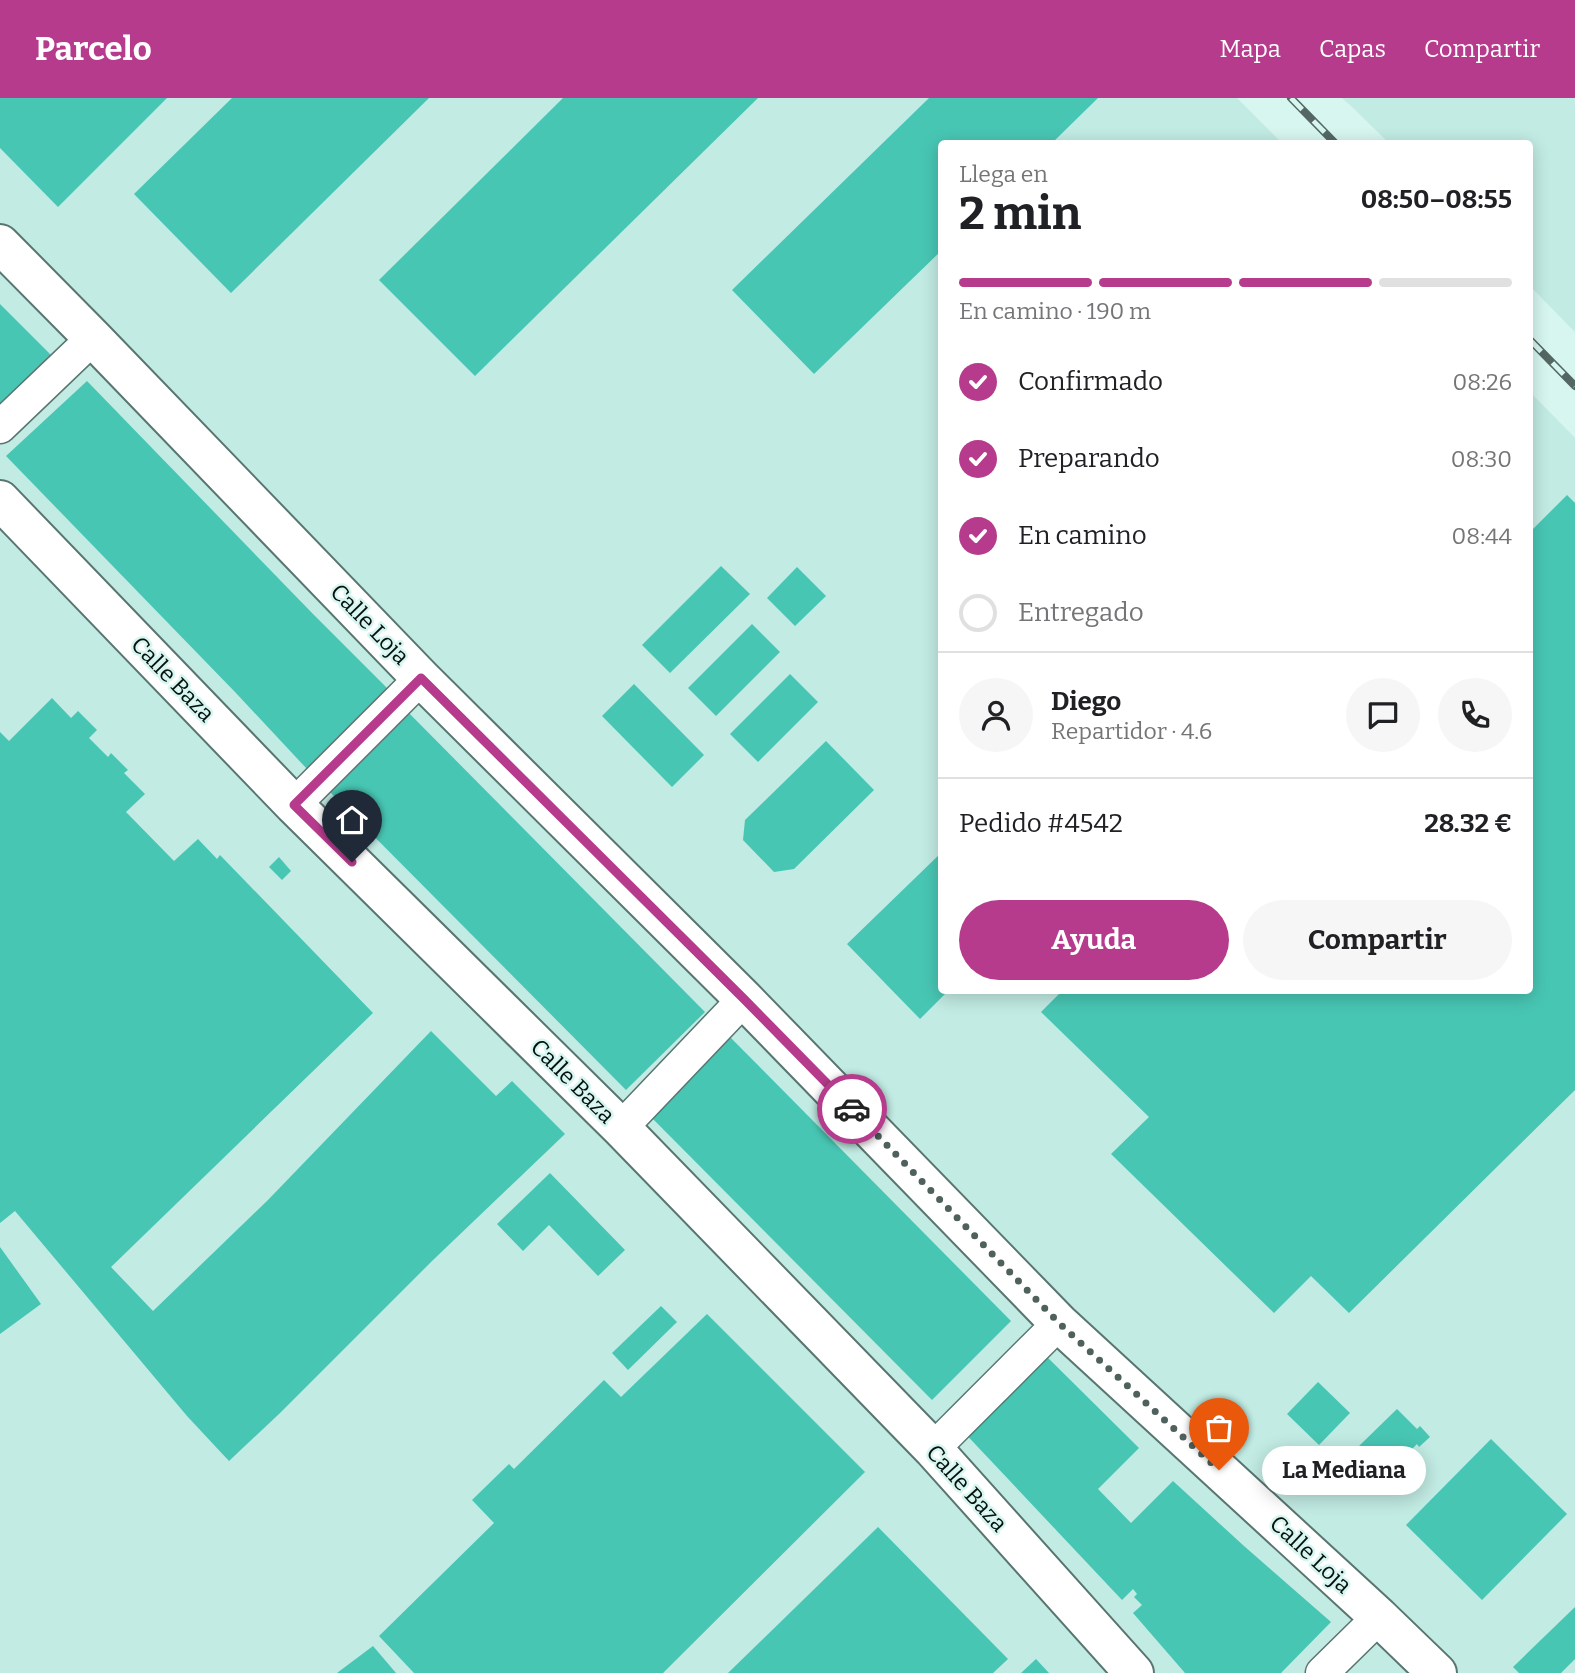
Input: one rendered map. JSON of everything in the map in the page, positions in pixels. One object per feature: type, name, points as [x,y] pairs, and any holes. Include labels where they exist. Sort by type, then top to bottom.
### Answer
[{"type":"street","name":"Calle Loja","points":[[0,244],[421,678],[744,999],[1059,1323],[1437,1673]]},
{"type":"street","points":[[0,427],[93,338]]},
{"type":"street","name":"Calle Baza","points":[[0,500],[294,805],[621,1128],[933,1450],[1135,1673]]},
{"type":"street","points":[[294,805],[421,678]]},
{"type":"street","points":[[621,1128],[744,999]]},
{"type":"street","points":[[933,1450],[1059,1323]]},
{"type":"street","points":[[1322,1673],[1380,1618]]},
{"type":"shaded area","points":[[0,98],[1237,98],[1279,140],[938,140],[938,994],[1533,994],[1533,395],[1575,438],[1575,1673],[0,1673]]},
{"type":"shaded area","points":[[1342,98],[1575,98],[1575,332],[1533,289],[1533,140],[1386,140]]},
{"type":"building","points":[[0,98],[167,98],[58,207],[0,148]]},
{"type":"building","points":[[232,98],[429,98],[231,293],[134,194]]},
{"type":"building","points":[[563,98],[758,98],[475,376],[379,280]]},
{"type":"building","points":[[929,98],[1098,98],[1055,140],[938,140],[938,254],[814,374],[732,290]]},
{"type":"building","points":[[0,304],[53,357],[0,409]]},
{"type":"building","points":[[87,381],[389,690],[307,769],[6,456]]},
{"type":"building","points":[[1567,495],[1575,503],[1575,1090],[1349,1313],[1311,1276],[1274,1313],[1111,1154],[1149,1117],[1041,1012],[1059,994],[1533,994],[1533,529]]},
{"type":"building","points":[[721,566],[750,594],[670,673],[642,645]]},
{"type":"building","points":[[797,567],[826,596],[795,626],[767,598]]},
{"type":"building","points":[[752,624],[780,652],[716,716],[688,688]]},
{"type":"building","points":[[790,674],[818,702],[758,762],[730,734]]},
{"type":"building","points":[[634,684],[704,755],[672,787],[602,716]]},
{"type":"building","points":[[52,698],[71,718],[78,711],[97,730],[89,738],[108,757],[111,753],[128,770],[124,773],[145,794],[126,812],[174,861],[198,839],[217,859],[220,855],[373,1013],[111,1267],[153,1311],[267,1201],[431,1031],[496,1096],[512,1081],[565,1134],[229,1461],[187,1416],[15,1211],[0,1223],[0,732],[9,741]]},
{"type":"building","points":[[402,706],[705,1012],[626,1090],[323,785]]},
{"type":"building","points":[[826,741],[874,790],[794,869],[774,872],[743,840],[745,820]]},
{"type":"building","points":[[938,856],[938,994],[945,994],[920,1019],[847,944]]},
{"type":"building","points":[[279,857],[291,871],[282,880],[269,867]]},
{"type":"building","points":[[729,1036],[1011,1321],[932,1400],[649,1115]]},
{"type":"building","points":[[550,1173],[625,1250],[598,1276],[549,1225],[523,1251],[497,1224]]},
{"type":"building","points":[[0,1247],[41,1304],[0,1334]]},
{"type":"building","points":[[661,1306],[677,1322],[628,1370],[612,1353]]},
{"type":"building","points":[[707,1314],[865,1472],[663,1673],[414,1673],[379,1636],[494,1523],[472,1500],[509,1464],[514,1469],[604,1380],[621,1397]]},
{"type":"building","points":[[1038,1348],[1139,1448],[1098,1489],[1131,1523],[1173,1481],[1331,1622],[1281,1673],[1185,1673],[1133,1613],[1142,1605],[1134,1597],[1137,1594],[1133,1589],[1122,1600],[959,1427]]},
{"type":"building","points":[[1318,1382],[1350,1413],[1319,1445],[1287,1414]]},
{"type":"building","points":[[1397,1409],[1417,1429],[1420,1426],[1430,1437],[1419,1447],[1417,1444],[1405,1456],[1400,1450],[1381,1469],[1359,1446]]},
{"type":"building","points":[[1491,1439],[1567,1514],[1482,1600],[1406,1525]]},
{"type":"building","points":[[878,1527],[1008,1659],[993,1673],[728,1673]]},
{"type":"building","points":[[1575,1607],[1575,1659],[1561,1673],[1519,1673],[1513,1667]]},
{"type":"building","points":[[373,1646],[396,1673],[337,1673]]},
{"type":"building","points":[[1036,1659],[1049,1673],[1021,1673]]},
{"type":"railway","points":[[1291,98],[1332,140]]},
{"type":"railway","points":[[1533,343],[1575,386]]},
{"type":"way so far","points":[[852,1109],[1059,1323],[1219,1470]]},
{"type":"place","name":"La Mediana","points":[[1219,1470]]},
{"type":"route","points":[[352,862],[294,805],[421,678],[852,1109]]}]
